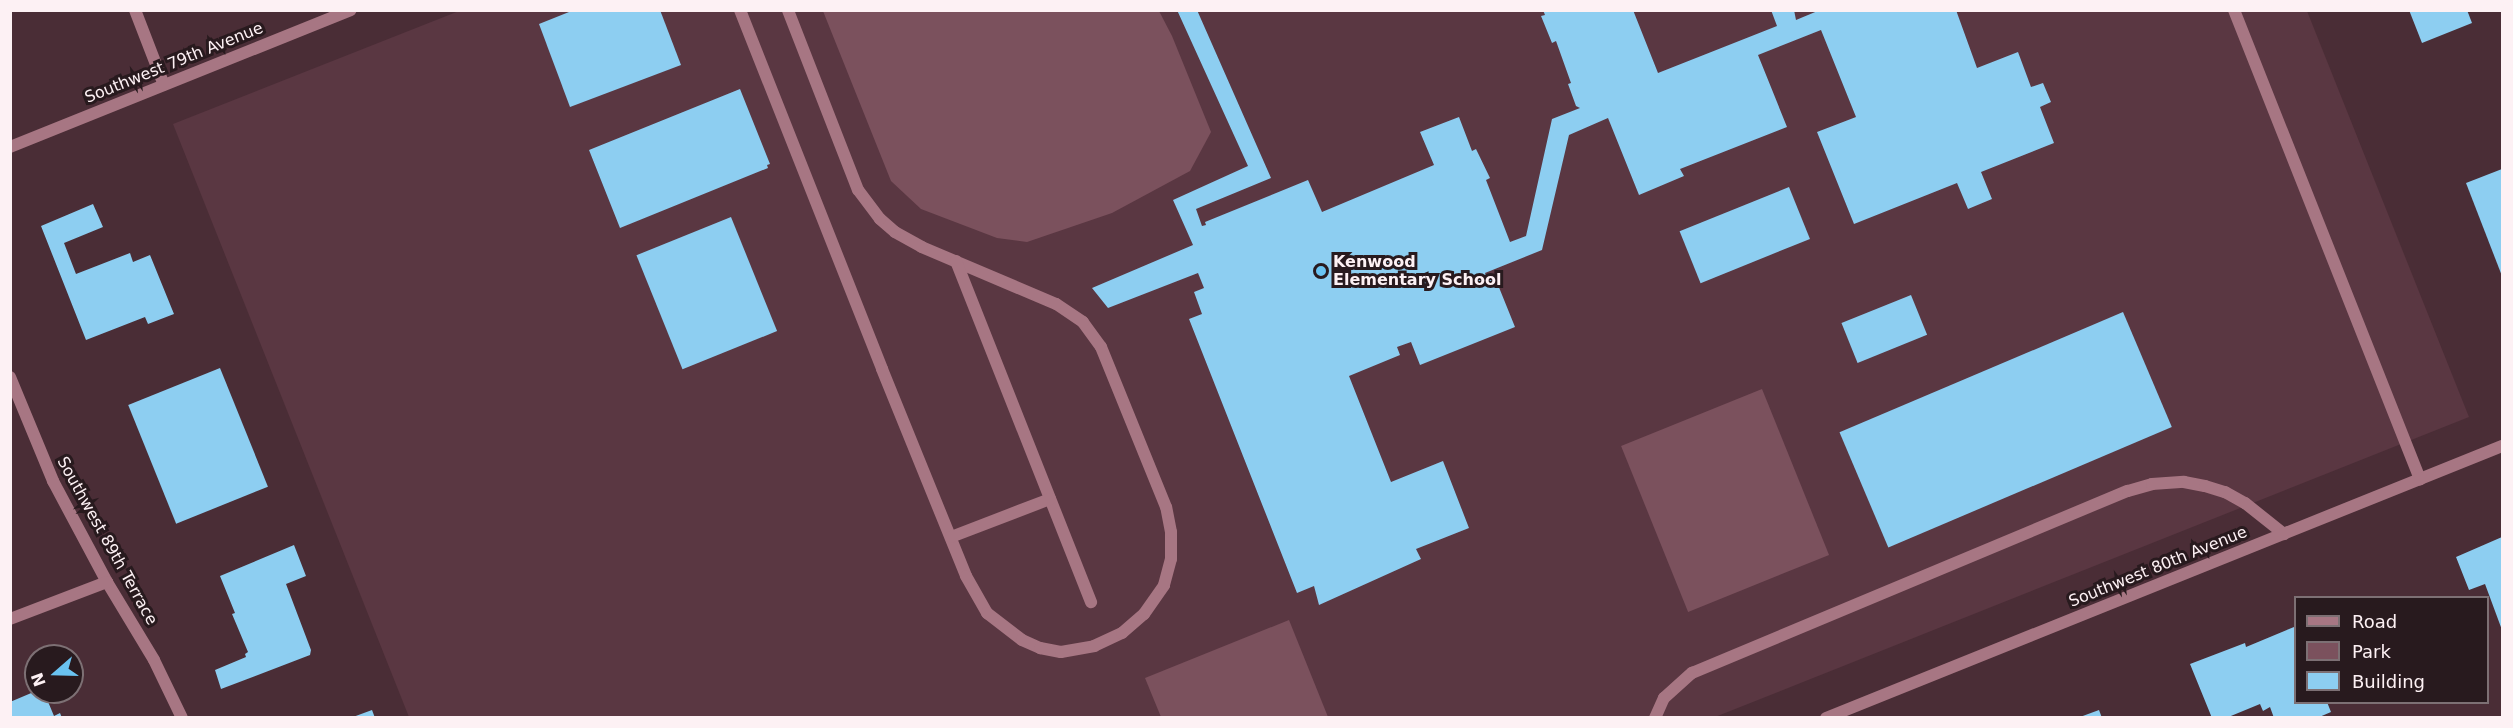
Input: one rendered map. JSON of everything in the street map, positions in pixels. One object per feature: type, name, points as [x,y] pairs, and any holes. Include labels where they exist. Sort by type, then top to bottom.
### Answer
[{"type":"street","points":[[135,10],[164,85]]},
{"type":"street","name":"Southwest 79th Avenue","points":[[10,147],[350,10]]},
{"type":"street","points":[[740,10],[966,576],[987,614],[1022,640],[1040,648],[1061,652],[1094,646],[1122,633],[1144,614],[1164,585],[1172,546],[1166,507],[1101,347],[1083,322],[1056,304],[895,232],[880,219],[858,190],[788,10]]},
{"type":"street","points":[[2234,10],[2420,479]]},
{"type":"street","points":[[956,261],[1091,602]]},
{"type":"street","name":"Southwest 89th Terrace","points":[[10,377],[53,481],[154,660],[182,717]]},
{"type":"street","name":"Southwest 80th Avenue","points":[[1826,717],[2502,446]]},
{"type":"street","points":[[1656,717],[1664,698],[1692,673],[2106,499],[2152,484],[2184,482],[2225,492],[2245,503],[2284,534]]},
{"type":"street","points":[[951,537],[1050,499]]},
{"type":"street","points":[[10,619],[108,582]]},
{"type":"shaded area","name":"Kenwood Elementary School","points":[[459,11],[2307,11],[2469,417],[1715,717],[409,717],[173,124]]},
{"type":"green space","points":[[823,11],[1159,11],[1172,36],[1211,132],[1190,171],[1112,213],[1027,242],[997,238],[921,209],[891,181]]},
{"type":"green space","points":[[1762,389],[1829,555],[1688,612],[1621,446]]},
{"type":"green space","points":[[1289,620],[1328,717],[1161,717],[1145,678]]},
{"type":"building","points":[[574,10],[660,10],[681,65],[570,107],[539,24]]},
{"type":"building","points":[[1177,10],[1197,10],[1271,178],[1196,209],[1202,226],[1206,225],[1205,222],[1308,180],[1322,212],[1434,165],[1420,132],[1459,117],[1472,151],[1476,149],[1490,178],[1486,180],[1510,242],[1526,236],[1552,119],[1580,108],[1576,106],[1568,84],[1571,83],[1556,41],[1552,43],[1541,16],[1545,15],[1543,10],[1633,10],[1658,73],[1777,26],[1771,10],[1794,10],[1796,20],[1820,10],[1956,10],[1977,68],[2018,52],[2031,87],[2043,83],[2051,102],[2040,107],[2054,143],[1981,172],[1992,199],[1968,209],[1957,183],[1854,224],[1817,132],[1856,117],[1821,30],[1758,55],[1787,127],[1680,169],[1684,176],[1639,195],[1608,118],[1569,135],[1542,250],[1485,273],[1487,278],[1494,275],[1515,327],[1420,365],[1411,342],[1397,347],[1400,355],[1349,376],[1391,482],[1443,461],[1469,528],[1416,549],[1421,559],[1319,605],[1314,586],[1297,593],[1189,319],[1202,314],[1194,292],[1204,288],[1198,273],[1108,308],[1092,288],[1193,245],[1173,200],[1248,166]]},
{"type":"building","points":[[2409,10],[2467,10],[2472,23],[2422,43]]},
{"type":"building","points":[[740,89],[770,164],[767,165],[768,168],[620,228],[589,150]]},
{"type":"building","points":[[2502,169],[2502,276],[2466,183]]},
{"type":"building","points":[[1789,187],[1810,239],[1701,283],[1680,231]]},
{"type":"building","points":[[93,204],[103,227],[64,243],[76,274],[130,253],[133,262],[150,255],[174,314],[148,324],[145,317],[86,340],[41,226]]},
{"type":"building","points":[[731,217],[777,331],[683,369],[636,255]]},
{"type":"building","points":[[1911,295],[1927,335],[1858,363],[1841,323]]},
{"type":"building","points":[[2123,312],[2172,427],[1888,547],[1839,432]]},
{"type":"building","points":[[220,368],[268,487],[176,524],[128,405]]},
{"type":"building","points":[[2502,537],[2502,630],[2485,584],[2469,590],[2456,557]]},
{"type":"building","points":[[294,545],[306,576],[286,584],[311,650],[310,655],[221,689],[215,670],[246,657],[245,654],[248,652],[232,614],[235,613],[220,576]]},
{"type":"building","points":[[2294,627],[2294,704],[2328,704],[2331,712],[2317,718],[2274,718],[2270,707],[2263,711],[2260,704],[2226,718],[2212,718],[2190,664],[2245,643],[2246,647]]},
{"type":"building","points":[[24,696],[24,704],[49,704],[54,716],[60,713],[62,718],[10,718],[10,702]]},
{"type":"building","points":[[372,710],[375,718],[353,718],[353,717]]},
{"type":"building","points":[[2099,710],[2102,718],[2080,717]]},
{"type":"place","name":"Kenwood Elementary School","points":[[1321,271]]}]
